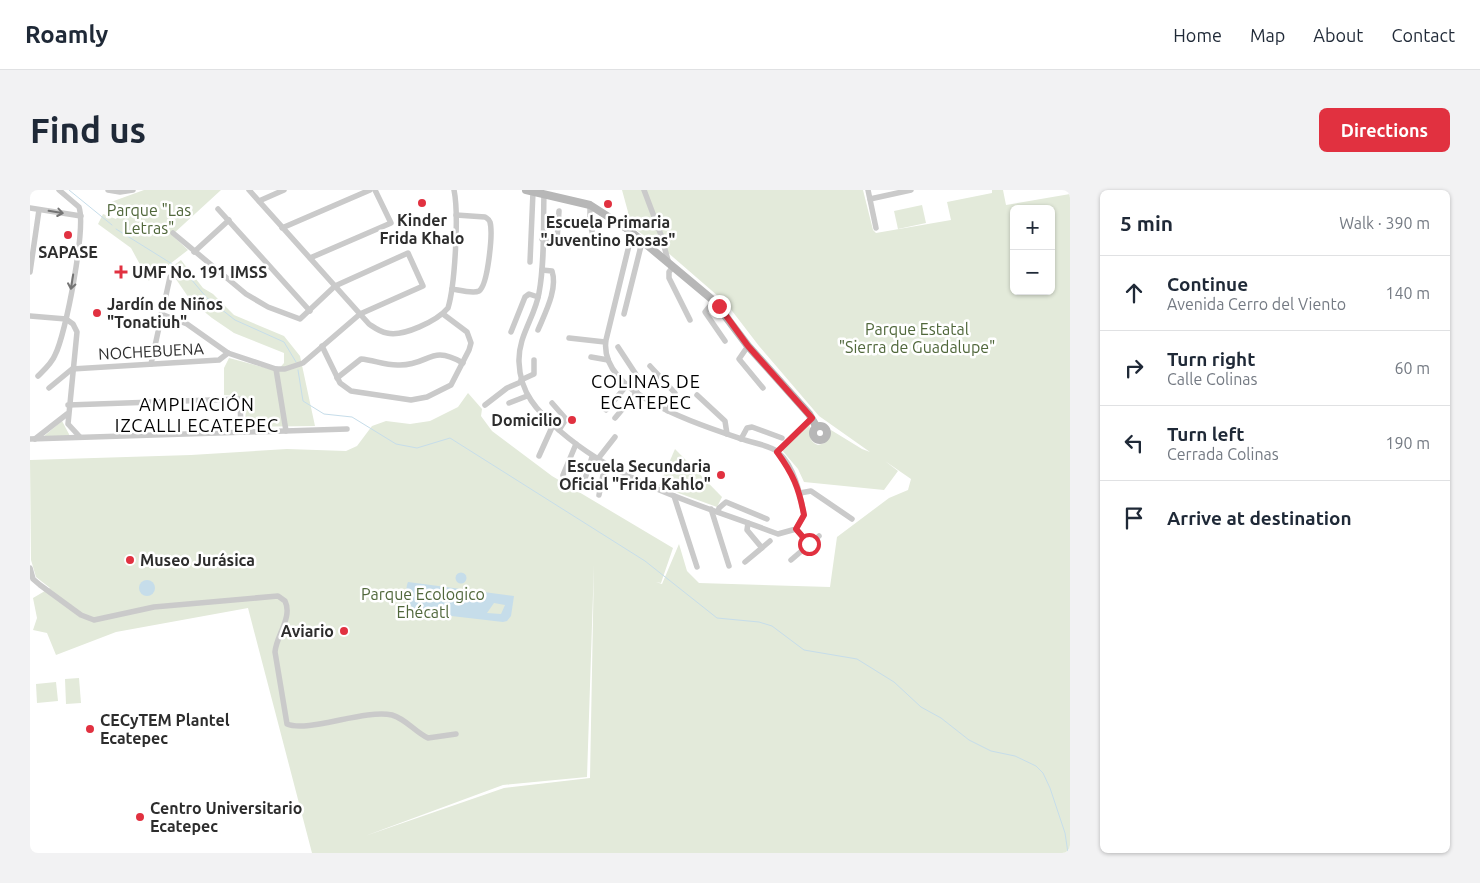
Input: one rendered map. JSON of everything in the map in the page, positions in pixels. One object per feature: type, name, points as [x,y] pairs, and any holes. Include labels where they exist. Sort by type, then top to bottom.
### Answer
[{"type":"main road","points":[[529,191],[590,205],[632,233],[714,301],[748,346],[812,418],[816,426]]},
{"type":"street","points":[[38,376],[55,356],[66,319],[81,216],[77,203],[59,190]]},
{"type":"street","points":[[108,190],[120,192],[133,190]]},
{"type":"street","points":[[249,190],[360,314],[379,331],[394,334],[428,323],[443,314],[448,308],[452,290],[456,215],[454,190]]},
{"type":"street","points":[[259,201],[284,190]]},
{"type":"street","points":[[282,228],[370,190]]},
{"type":"street","points":[[310,258],[391,223],[375,190]]},
{"type":"street","points":[[644,190],[671,267],[669,278],[690,320]]},
{"type":"street","points":[[868,190],[876,228]]},
{"type":"street","points":[[870,200],[911,190]]},
{"type":"street","points":[[529,191],[530,262]]},
{"type":"street","points":[[544,194],[542,270],[538,297],[520,344],[521,381],[527,396],[553,424],[576,444],[605,465],[637,481],[778,534],[796,529],[804,515],[800,493],[794,476],[777,452],[668,411],[636,391],[615,372],[608,360],[604,350],[605,342],[632,233]]},
{"type":"street","points":[[590,205],[590,222],[594,240]]},
{"type":"street","points":[[30,208],[81,216]]},
{"type":"street","points":[[218,209],[310,310]]},
{"type":"street","points":[[30,272],[39,210]]},
{"type":"street","points":[[542,239],[557,240],[558,212]]},
{"type":"street","points":[[452,290],[476,292],[481,290],[485,282],[489,249],[490,225],[488,218],[456,215]]},
{"type":"street","points":[[194,252],[229,220]]},
{"type":"street","points":[[161,314],[187,324],[228,353],[276,369],[291,368],[303,363],[360,314],[423,286],[408,253],[335,286],[300,319],[258,302],[194,252],[173,233]]},
{"type":"street","points":[[624,314],[642,242]]},
{"type":"street","points":[[538,330],[550,300],[554,279],[552,271],[542,270]]},
{"type":"street","points":[[151,364],[170,277]]},
{"type":"street","points":[[511,332],[525,297],[529,294],[538,297]]},
{"type":"street","points":[[714,301],[705,312],[725,341]]},
{"type":"street","points":[[322,346],[340,383],[351,391],[411,400],[427,397],[451,385],[469,350],[470,337],[462,326],[443,314]]},
{"type":"street","points":[[30,316],[66,319],[72,324],[76,332],[67,414],[68,424],[80,437]]},
{"type":"street","points":[[569,338],[605,342]]},
{"type":"street","points":[[748,346],[739,359],[763,388]]},
{"type":"street","points":[[615,418],[636,391],[639,380],[618,347]]},
{"type":"street","name":"NOCHEBUENA","points":[[72,369],[219,360],[228,353]]},
{"type":"street","points":[[337,378],[361,359],[402,365],[447,354],[463,363]]},
{"type":"street","points":[[591,357],[608,360]]},
{"type":"street","points":[[485,405],[507,388],[534,374],[534,360]]},
{"type":"street","points":[[650,366],[675,393],[668,411]]},
{"type":"street","points":[[49,388],[72,369]]},
{"type":"street","points":[[276,369],[286,431]]},
{"type":"street","points":[[606,410],[628,384]]},
{"type":"street","points":[[697,395],[725,421],[727,434]]},
{"type":"street","points":[[509,403],[527,396]]},
{"type":"street","points":[[68,405],[240,398],[241,432]]},
{"type":"street","points":[[552,403],[566,419],[560,430]]},
{"type":"street","points":[[33,439],[67,414]]},
{"type":"street","points":[[777,452],[812,418]]},
{"type":"street","points":[[539,456],[553,424]]},
{"type":"street","points":[[741,439],[747,428],[752,427],[782,438]]},
{"type":"street","points":[[33,439],[347,429]]},
{"type":"street","points":[[584,482],[595,458],[615,437]]},
{"type":"street","points":[[563,475],[576,444]]},
{"type":"street","points":[[599,495],[605,465]]},
{"type":"street","points":[[800,493],[811,491],[852,519]]},
{"type":"street","points":[[674,496],[697,567]]},
{"type":"street","points":[[718,512],[719,508],[726,502],[767,519]]},
{"type":"street","points":[[711,509],[729,566]]},
{"type":"street","points":[[748,523],[747,530],[762,548]]},
{"type":"street","points":[[796,529],[809,544]]},
{"type":"street","points":[[791,560],[819,536]]},
{"type":"street","points":[[745,562],[770,541]]},
{"type":"street","points":[[30,568],[33,579],[40,585],[82,615],[94,620],[154,606],[278,596],[285,601],[288,611],[276,643],[275,652],[287,724],[299,726],[359,717],[391,715],[408,723],[428,738],[456,734]]},
{"type":"green space","name":"Parque \"Las Letras\"","points":[[144,190],[221,190],[172,235],[188,250],[166,267],[153,268],[149,281],[131,248],[98,224],[103,214],[116,219],[122,211],[111,202]]},
{"type":"green space","points":[[622,190],[863,190],[873,230],[876,233],[951,220],[947,202],[992,193],[992,190],[1003,190],[1006,205],[1070,194],[1070,853],[312,853],[248,608],[116,632],[56,655],[47,633],[33,630],[37,618],[33,598],[50,588],[36,577],[31,560],[30,460],[191,455],[287,449],[346,451],[357,446],[372,426],[386,421],[410,424],[430,421],[458,407],[468,393],[482,409],[481,416],[492,431],[552,476],[673,548],[661,583],[656,582],[662,584],[679,544],[687,571],[699,583],[830,587],[837,537],[889,498],[908,490],[911,479],[885,461],[898,471],[884,490],[804,482],[798,469],[781,449],[810,422],[811,439],[818,445],[825,443],[831,430],[870,452],[819,416],[759,346],[726,303],[666,251],[625,222],[628,212]],"holes":[[[594,564],[590,778],[504,788],[365,836],[503,785],[587,777]]]},
{"type":"green space","points":[[922,205],[926,223],[898,229],[894,211]]},
{"type":"green space","points":[[181,260],[203,288],[213,294],[234,315],[284,336],[300,356],[315,426],[245,427],[246,406],[238,396],[224,395],[224,368],[229,358],[277,371],[284,363],[284,353],[234,333],[191,301],[169,269]]},
{"type":"green space","points":[[62,421],[70,436],[43,437]]},
{"type":"green space","points":[[675,449],[722,497],[717,507],[659,486]]},
{"type":"green space","points":[[79,678],[81,703],[66,704],[65,679]]},
{"type":"green space","points":[[56,682],[58,701],[37,703],[36,684]]},
{"type":"water","points":[[461,572],[467,578],[461,584],[455,578]]},
{"type":"water","points":[[147,580],[155,588],[147,596],[139,588]]},
{"type":"water","points":[[408,582],[514,596],[511,616],[507,621],[503,622],[417,612],[409,602]],"holes":[[[494,603],[505,605],[501,614],[487,613]]]},
{"type":"waterway","points":[[69,190],[112,225]]},
{"type":"waterway","points":[[116,229],[185,272],[207,298],[235,320],[284,342],[296,362]]},
{"type":"waterway","points":[[298,370],[303,401],[324,414],[352,417],[396,444],[417,448],[450,438],[645,561],[717,618],[759,622],[772,626],[804,650],[857,659],[894,682],[921,707],[941,718],[969,740],[991,751],[1015,756],[1036,766],[1043,773],[1050,788],[1065,833],[1068,853]]},
{"type":"place","name":"Kinder Frida Khalo","points":[[422,203]]},
{"type":"place","name":"Escuela Primaria \"Juventino Rosas\"","points":[[608,204]]},
{"type":"place","name":"SAPASE","points":[[68,235]]},
{"type":"place","name":"UMF No. 191 IMSS","points":[[121,272]]},
{"type":"place","name":"Jardín de Niños \"Tonatiuh\"","points":[[97,313]]},
{"type":"place","name":"Domicilio","points":[[572,420]]},
{"type":"place","name":"Escuela Secundaria Oficial \"Frida Kahlo\"","points":[[721,475]]},
{"type":"place","name":"Museo Jurásica","points":[[130,560]]},
{"type":"place","name":"Aviario","points":[[344,631]]},
{"type":"place","name":"CECyTEM Plantel Ecatepec","points":[[90,729]]},
{"type":"place","name":"Centro Universitario Ecatepec","points":[[140,817]]},
{"type":"district","name":"COLINAS DE ECATEPEC","points":[[646,391]]},
{"type":"district","name":"AMPLIACIÓN IZCALLI ECATEPEC","points":[[197,414]]},
{"type":"route","points":[[719,306],[748,346],[812,418],[777,452],[794,476],[800,493],[804,515],[796,529],[809,544]]},
{"type":"park label","name":"Parque Estatal \"Sierra de Guadalupe\"","points":[[917,338]]},
{"type":"park label","name":"Parque Ecologico Ehécatl","points":[[423,603]]}]
